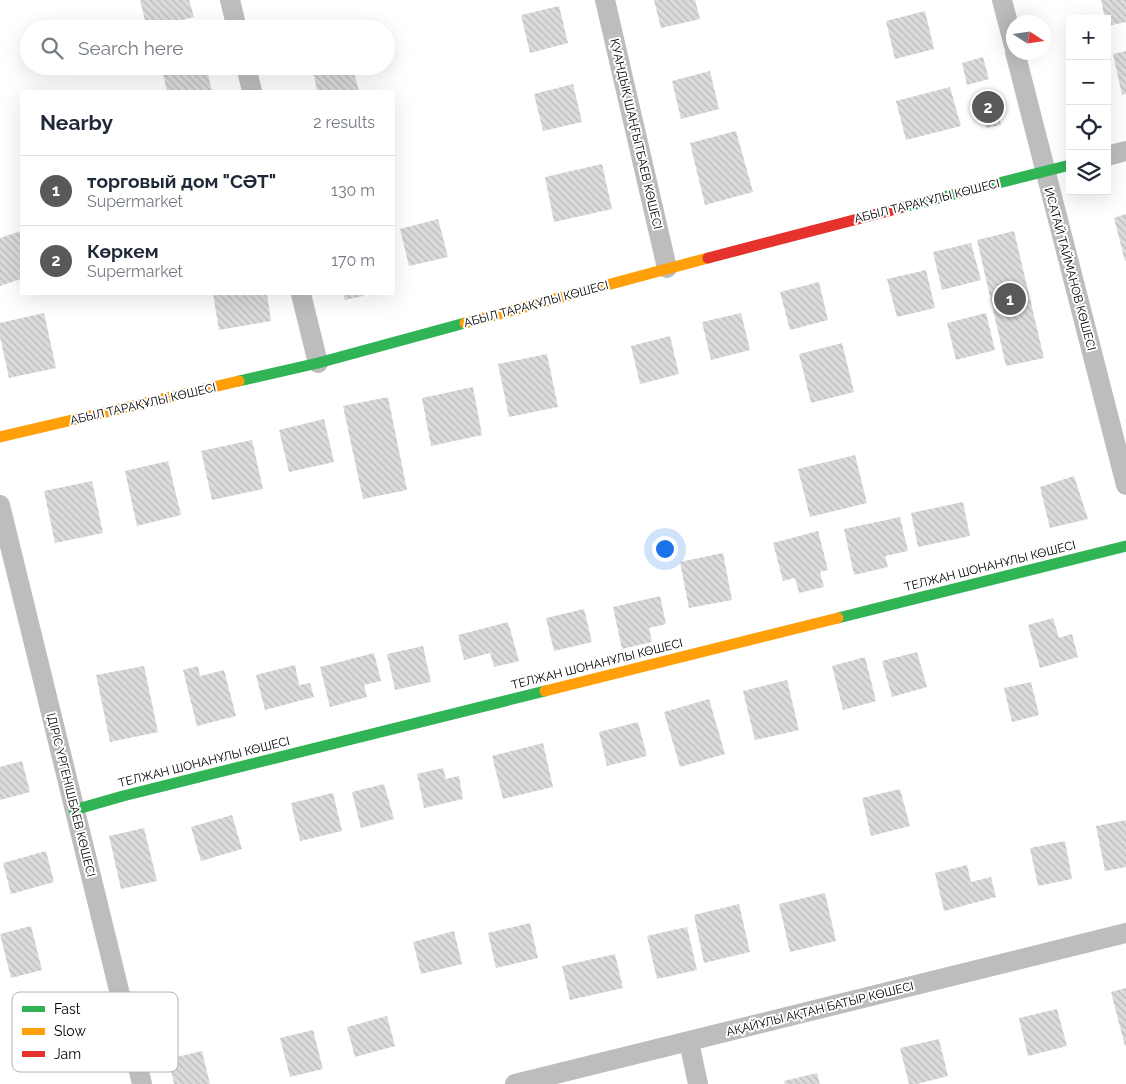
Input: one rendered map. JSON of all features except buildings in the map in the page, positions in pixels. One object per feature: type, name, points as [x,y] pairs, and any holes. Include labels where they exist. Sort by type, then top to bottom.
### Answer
[{"type":"street","points":[[230,0],[235,20]]},
{"type":"street","name":"ҚУАНДЫҚ ШАҢҒЫТБАЕВ КӨШЕСІ","points":[[605,0],[667,268]]},
{"type":"street","points":[[1002,0],[1006,15]]},
{"type":"street","name":"ИСАТАЙ ТАЙМАНОВ КӨШЕСІ","points":[[1017,60],[1044,172],[1126,485]]},
{"type":"street","points":[[248,75],[252,90]]},
{"type":"street","points":[[1111,155],[1126,151]]},
{"type":"street","name":"АБЫЛ ТАРАҚҰЛЫ КӨШЕСІ","points":[[0,437],[318,363],[667,268],[1066,166]]},
{"type":"street","points":[[301,295],[318,363]]},
{"type":"street","name":"ІДІРІС ҮРГЕНІШБАЕВ КӨШЕСІ","points":[[0,505],[119,992]]},
{"type":"street","name":"ТЕЛЖАН ШОНАНҰЛЫ КӨШЕСІ","points":[[74,810],[123,796],[1126,546]]},
{"type":"street","name":"АҚАЙҰЛЫ АҚТАН БАТЫР КӨШЕСІ","points":[[515,1084],[1126,933]]},
{"type":"street","points":[[689,1042],[698,1084]]},
{"type":"traffic: fast","points":[[900,208],[1066,166]]},
{"type":"traffic: fast","points":[[239,381],[318,363],[465,323]]},
{"type":"traffic: fast","points":[[838,618],[1126,546]]},
{"type":"traffic: fast","points":[[74,810],[123,796],[545,691]]},
{"type":"traffic: slow","points":[[465,323],[708,258]]},
{"type":"traffic: slow","points":[[0,437],[239,381]]},
{"type":"traffic: slow","points":[[545,691],[838,618]]},
{"type":"traffic: jam","points":[[708,258],[900,208]]},
{"type":"place","name":"Көркем","points":[[988,107]]},
{"type":"place","name":"торговый дом \"СӘТ\"","points":[[1010,299]]}]
